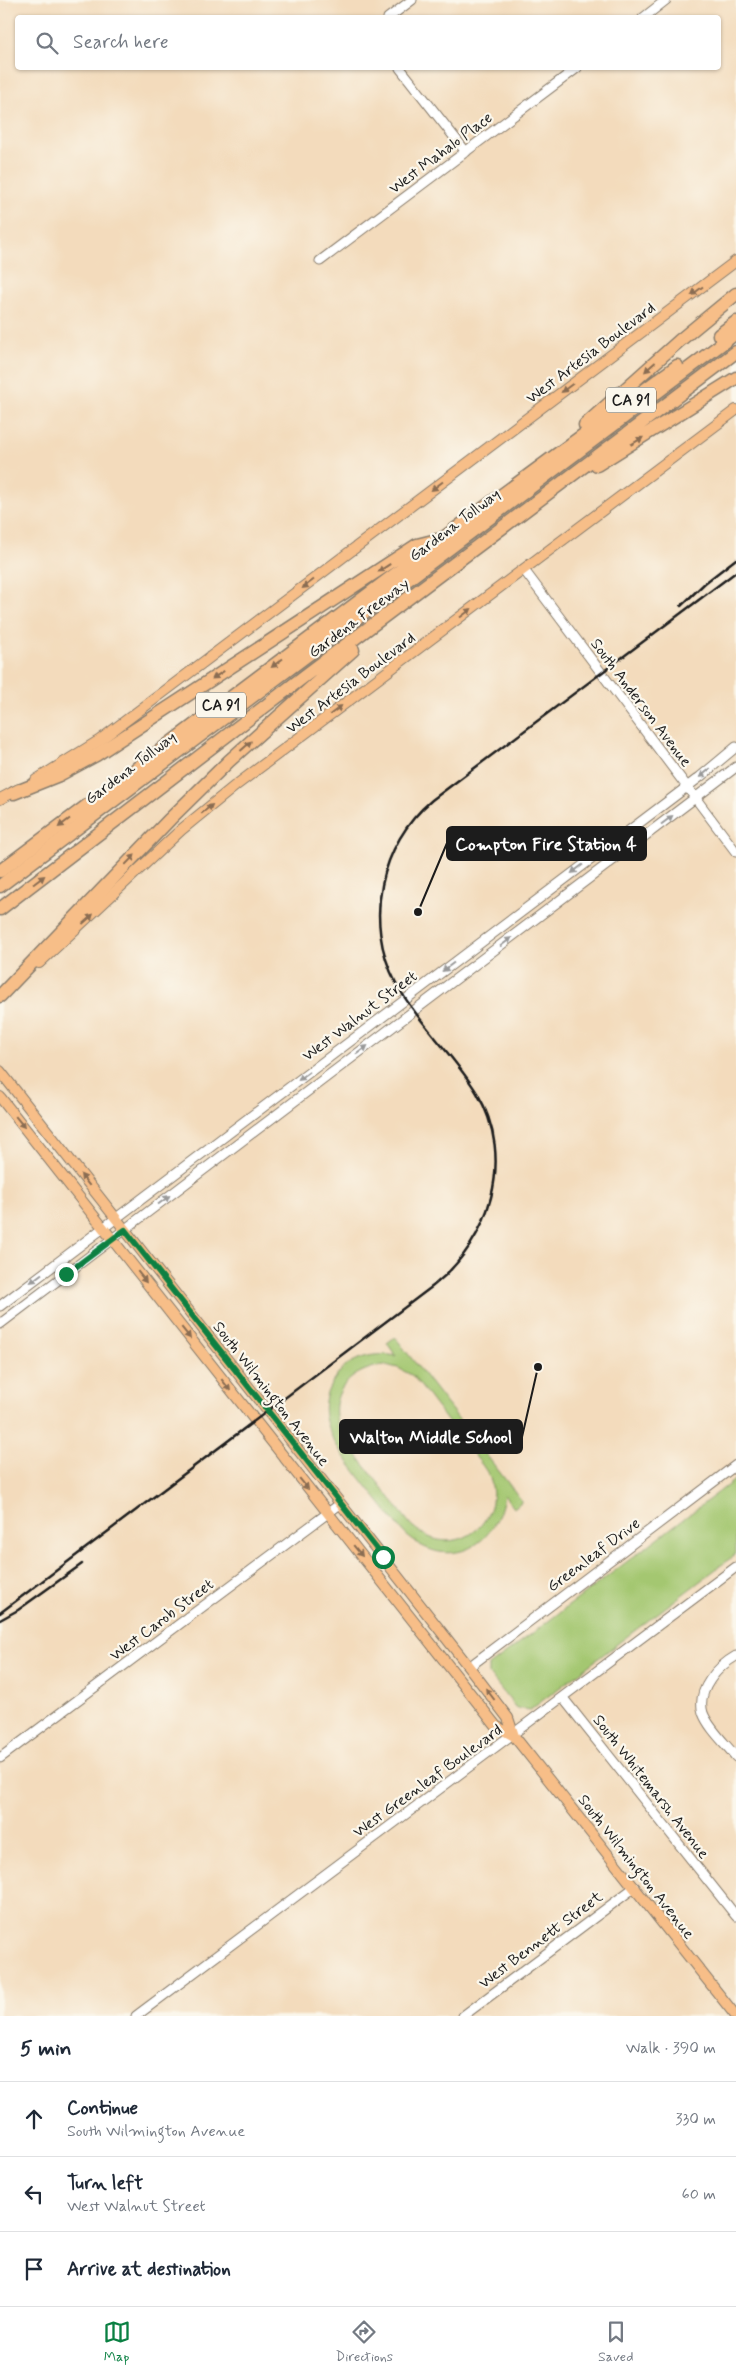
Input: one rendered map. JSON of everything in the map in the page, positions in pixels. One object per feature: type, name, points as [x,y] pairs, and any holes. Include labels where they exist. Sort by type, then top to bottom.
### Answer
[{"type":"highway","points":[[525,479],[679,341],[736,294]]},
{"type":"highway","name":"Gardena Freeway","points":[[0,871],[442,539],[736,322]]},
{"type":"highway","name":"Gardena Tollway","points":[[0,886],[736,332]]},
{"type":"highway","name":"Gardena Tollway","points":[[0,896],[736,342]]},
{"type":"highway","name":"Gardena Freeway","points":[[0,909],[736,352]]},
{"type":"highway","points":[[535,503],[672,420],[736,378]]},
{"type":"highway","points":[[14,793],[59,775],[96,756],[417,545],[442,539]]},
{"type":"highway","points":[[0,998],[170,818],[229,761],[432,581]]},
{"type":"main road","name":"West Artesia Boulevard","points":[[0,799],[14,793],[100,740],[736,261]]},
{"type":"main road","name":"West Artesia Boulevard","points":[[0,998],[181,830],[235,786],[736,410]]},
{"type":"main road","name":"South Wilmington Avenue","points":[[0,1071],[469,1667],[508,1718],[514,1736],[736,2016]]},
{"type":"main road","name":"South Wilmington Avenue","points":[[0,1097],[496,1726],[514,1736]]},
{"type":"street","points":[[392,15],[412,0]]},
{"type":"street","points":[[646,15],[666,0]]},
{"type":"street","points":[[402,70],[466,152]]},
{"type":"street","name":"West Mahalo Place","points":[[320,261],[574,70]]},
{"type":"street","name":"South Anderson Avenue","points":[[524,570],[736,852]]},
{"type":"street","name":"West Walnut Street","points":[[0,1306],[687,787],[736,747]]},
{"type":"street","name":"West Walnut Street","points":[[0,1324],[736,767]]},
{"type":"street","points":[[9,1299],[18,1310]]},
{"type":"street","name":"Greenleaf Drive","points":[[469,1667],[736,1465]]},
{"type":"street","name":"West Carob Street","points":[[0,1758],[340,1504]]},
{"type":"street","name":"West Greenleaf Boulevard","points":[[136,2016],[486,1753],[514,1736],[736,1567]]},
{"type":"street","points":[[736,1656],[728,1660],[709,1680],[704,1693],[703,1712],[736,1757]]},
{"type":"street","name":"South Whitemarsh Avenue","points":[[563,1698],[736,1916]]},
{"type":"street","name":"West Bennett Street","points":[[463,2016],[635,1887]]},
{"type":"green space","points":[[395,1337],[522,1501],[514,1508],[504,1495],[499,1514],[491,1529],[480,1541],[467,1549],[453,1553],[437,1552],[421,1545],[405,1534],[343,1454],[328,1428],[325,1415],[325,1401],[330,1387],[340,1372],[352,1362],[366,1356],[396,1356],[387,1343]],"holes":[[[385,1365],[398,1368],[413,1376],[483,1466],[492,1484],[492,1503],[484,1522],[469,1535],[460,1539],[446,1541],[434,1539],[411,1525],[342,1436],[337,1422],[336,1410],[337,1398],[342,1388],[359,1373],[371,1368]]]},
{"type":"green space","points":[[736,1479],[736,1554],[530,1710],[516,1708],[489,1674],[489,1666]]},
{"type":"railway","points":[[681,606],[705,583],[736,559]]},
{"type":"railway","points":[[0,1613],[433,1286],[453,1267],[469,1246],[482,1223],[491,1197],[495,1171],[495,1145],[489,1118],[477,1093],[405,998],[396,983],[386,959],[380,934],[379,909],[382,885],[389,861],[400,838],[414,818],[432,800],[736,572]]},
{"type":"railway","points":[[0,1620],[18,1610],[82,1564]]},
{"type":"place","name":"Compton Fire Station 4","points":[[418,912]]},
{"type":"place","name":"Walton Middle School","points":[[538,1367]]},
{"type":"route","points":[[66,1274],[125,1230],[279,1428],[383,1557]]}]
